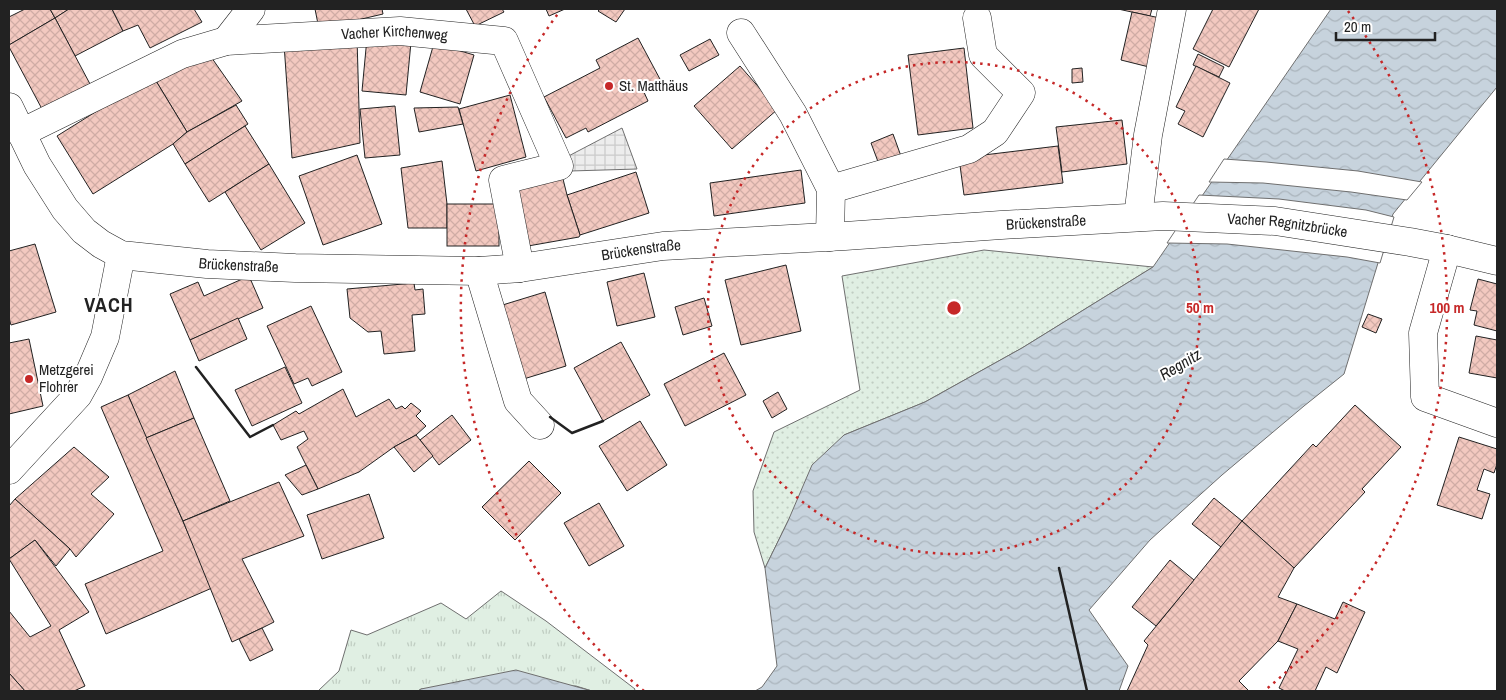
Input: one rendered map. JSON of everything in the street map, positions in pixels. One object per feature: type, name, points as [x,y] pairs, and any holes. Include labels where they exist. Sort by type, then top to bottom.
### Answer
[{"type":"main road","points":[[226,41],[251,9]]},
{"type":"main road","points":[[1150,217],[1148,135],[1172,9]]},
{"type":"main road","points":[[830,189],[969,149],[995,132],[1020,93],[983,55],[977,18]]},
{"type":"main road","name":"Vacher Kirchenweg","points":[[21,133],[182,54],[226,41],[400,31],[504,42],[559,166],[503,180],[520,268]]},
{"type":"main road","points":[[741,33],[793,114],[830,189],[830,237]]},
{"type":"main road","points":[[9,107],[37,165],[65,209],[84,231],[101,244],[122,255],[105,337],[88,377],[78,395],[9,470]]},
{"type":"main road","name":"Brückenstraße","points":[[122,255],[207,264],[295,268],[479,271],[520,268],[663,246],[1150,217]]},
{"type":"main road","name":"Vacher Regnitzbrücke","points":[[1150,217],[1275,221],[1447,249]]},
{"type":"main road","points":[[1497,261],[1447,249],[1423,333],[1425,397],[1497,423]]},
{"type":"main road","points":[[479,271],[518,401],[540,424]]},
{"type":"green space","points":[[984,250],[1153,267],[1022,348],[925,402],[844,435],[788,521],[765,568],[754,532],[753,491],[774,432],[860,390],[842,276]]},
{"type":"green space","points":[[501,591],[546,621],[635,689],[634,691],[592,691],[576,686],[421,689],[418,691],[318,691],[339,671],[351,630],[367,635],[441,603],[466,619]]},
{"type":"shaded area","points":[[622,128],[637,169],[570,171],[559,161]]},
{"type":"water","name":"Regnitz","points":[[1331,9],[1497,9],[1497,87],[1393,214],[1344,374],[1222,475],[1150,540],[1089,610],[1128,666],[1119,691],[755,691],[762,687],[777,666],[765,568],[812,465],[844,435],[925,402],[1022,348],[1153,267]]},
{"type":"water","points":[[516,670],[592,691],[418,691],[421,689]]},
{"type":"pier","points":[[1224,159],[1358,171],[1422,182],[1407,200],[1263,183],[1209,182]]},
{"type":"pier","points":[[1199,195],[1279,199],[1366,210],[1394,217],[1380,263],[1347,257],[1227,244],[1167,243]]},
{"type":"building","points":[[25,9],[50,9],[55,18],[9,45],[9,17]]},
{"type":"building","points":[[50,9],[69,9],[55,18]]},
{"type":"building","points":[[69,9],[112,9],[123,31],[75,56],[55,18]]},
{"type":"building","points":[[112,9],[194,9],[202,22],[150,48],[138,25],[123,31]]},
{"type":"building","points":[[315,9],[382,9],[383,14],[319,29]]},
{"type":"building","points":[[466,9],[502,9],[504,12],[475,26]]},
{"type":"building","points":[[546,9],[565,9],[549,16]]},
{"type":"building","points":[[600,9],[625,9],[616,22],[598,11]]},
{"type":"building","points":[[1118,9],[1152,9],[1150,16]]},
{"type":"building","points":[[1213,9],[1259,9],[1229,67],[1193,49]]},
{"type":"building","points":[[1132,12],[1160,18],[1149,67],[1121,60]]},
{"type":"building","points":[[55,18],[90,84],[42,109],[9,45]]},
{"type":"building","points":[[357,38],[360,143],[292,158],[284,44]]},
{"type":"building","points":[[367,38],[411,42],[406,95],[362,91]]},
{"type":"building","name":"St. Matthäus","points":[[638,38],[661,81],[643,90],[648,101],[588,132],[586,128],[566,138],[544,97],[600,68],[596,60]]},
{"type":"building","points":[[710,39],[719,55],[689,71],[680,55]]},
{"type":"building","points":[[434,43],[474,55],[460,104],[420,92]]},
{"type":"building","points":[[964,48],[973,128],[918,135],[908,55]]},
{"type":"building","points":[[209,54],[242,101],[187,132],[153,76]]},
{"type":"building","points":[[1198,54],[1224,67],[1219,77],[1193,65]]},
{"type":"building","points":[[740,66],[778,109],[732,149],[694,106]]},
{"type":"building","points":[[1196,66],[1230,83],[1203,137],[1178,124],[1185,111],[1176,107]]},
{"type":"building","points":[[1082,68],[1083,82],[1072,83],[1072,69]]},
{"type":"building","points":[[153,76],[187,132],[173,144],[93,194],[57,136]]},
{"type":"building","points":[[510,95],[526,157],[476,171],[459,109]]},
{"type":"building","points":[[236,105],[248,124],[185,164],[173,144],[187,132]]},
{"type":"building","points":[[395,106],[400,155],[365,158],[360,109]]},
{"type":"building","points":[[458,107],[463,124],[419,132],[414,108]]},
{"type":"building","points":[[1122,120],[1127,164],[1062,172],[1056,127]]},
{"type":"building","points":[[245,126],[269,164],[209,202],[185,164]]},
{"type":"building","points":[[893,134],[902,159],[880,167],[871,143]]},
{"type":"building","points":[[1058,146],[1063,183],[964,195],[959,158]]},
{"type":"building","points":[[357,155],[382,224],[323,245],[299,176]]},
{"type":"building","points":[[442,161],[447,204],[447,228],[408,228],[401,168]]},
{"type":"building","points":[[269,164],[305,223],[261,250],[225,192]]},
{"type":"building","points":[[801,170],[805,203],[714,216],[710,183]]},
{"type":"building","points":[[636,172],[649,213],[580,235],[567,195]]},
{"type":"building","points":[[563,179],[579,237],[528,246],[518,186]]},
{"type":"building","points":[[447,204],[499,204],[499,246],[447,246]]},
{"type":"building","points":[[35,244],[56,312],[11,325],[9,318],[9,251]]},
{"type":"building","points":[[786,265],[801,331],[741,345],[725,280]]},
{"type":"building","points":[[644,273],[655,317],[617,326],[607,282]]},
{"type":"building","points":[[249,276],[263,308],[190,340],[170,294],[198,282],[204,296]]},
{"type":"building","points":[[1478,279],[1497,284],[1497,331],[1474,325],[1477,311],[1470,310]]},
{"type":"building","points":[[414,283],[415,290],[423,289],[425,314],[412,315],[415,351],[384,354],[381,331],[368,332],[350,318],[347,289]]},
{"type":"building","points":[[545,292],[566,366],[517,381],[496,307]]},
{"type":"building","points":[[704,298],[712,326],[683,335],[675,307]]},
{"type":"building","points":[[311,306],[342,372],[312,386],[308,378],[294,384],[267,326]]},
{"type":"building","points":[[1368,314],[1382,319],[1376,333],[1362,327]]},
{"type":"building","points":[[238,318],[247,339],[199,361],[190,340]]},
{"type":"building","points":[[1476,336],[1497,340],[1497,378],[1469,373]]},
{"type":"building","points":[[29,339],[43,406],[9,414],[9,343]]},
{"type":"building","points":[[621,342],[650,395],[603,421],[574,368]]},
{"type":"building","points":[[724,353],[746,395],[685,426],[664,384]]},
{"type":"building","points":[[285,367],[302,403],[252,426],[235,390]]},
{"type":"building","points":[[175,371],[194,418],[146,438],[128,395]]},
{"type":"building","points":[[343,389],[356,417],[389,399],[396,409],[402,406],[405,409],[411,403],[421,411],[416,416],[426,426],[416,435],[394,447],[359,472],[318,489],[297,447],[308,439],[304,431],[281,440],[273,425],[296,411],[299,414]]},
{"type":"building","points":[[778,392],[787,409],[772,418],[763,401]]},
{"type":"building","points":[[128,395],[212,588],[106,634],[85,584],[163,551],[101,407]]},
{"type":"building","points":[[1355,405],[1401,447],[1362,489],[1365,492],[1294,568],[1242,521],[1313,444],[1316,447]]},
{"type":"building","points":[[452,415],[471,440],[439,465],[420,440]]},
{"type":"building","points":[[194,418],[230,501],[183,521],[146,438]]},
{"type":"building","points":[[640,421],[667,465],[627,491],[599,446]]},
{"type":"building","points":[[416,435],[433,456],[414,472],[394,447]]},
{"type":"building","points":[[1459,437],[1497,449],[1497,464],[1494,473],[1484,469],[1477,490],[1490,494],[1482,519],[1437,505]]},
{"type":"building","points":[[74,447],[109,477],[91,494],[114,514],[76,557],[70,549],[15,499]]},
{"type":"building","points":[[529,461],[561,493],[515,540],[482,507]]},
{"type":"building","points":[[306,465],[318,489],[302,495],[285,475]]},
{"type":"building","points":[[279,482],[304,536],[242,559],[274,622],[232,642],[183,521]]},
{"type":"building","points":[[369,494],[384,538],[322,559],[307,515]]},
{"type":"building","points":[[1214,498],[1242,521],[1221,547],[1192,524]]},
{"type":"building","points":[[15,499],[70,549],[56,566],[35,540],[9,559],[9,506]]},
{"type":"building","points":[[599,503],[624,546],[589,566],[564,523]]},
{"type":"building","points":[[1242,521],[1294,568],[1278,597],[1297,604],[1278,641],[1239,681],[1249,691],[1127,691],[1148,645],[1144,641]]},
{"type":"building","points":[[35,540],[89,612],[59,630],[85,686],[74,691],[25,691],[9,673],[9,611],[30,637],[51,626],[9,559]]},
{"type":"building","points":[[1170,560],[1194,580],[1156,626],[1132,607]]},
{"type":"building","points":[[1343,602],[1365,612],[1337,673],[1326,667],[1315,691],[1285,691],[1279,688],[1298,649],[1278,641],[1297,604],[1335,619]]},
{"type":"building","points":[[262,628],[273,650],[250,661],[239,639]]},
{"type":"building","points":[[9,673],[25,691],[9,691]]},
{"type":"wall","points":[[196,367],[250,437],[273,425]]},
{"type":"wall","points":[[550,417],[572,433],[603,421]]},
{"type":"wall","points":[[1059,568],[1087,691]]},
{"type":"place","name":"St. Matthäus","points":[[609,86]]},
{"type":"place","name":"Metzgerei Flohrer","points":[[29,379]]},
{"type":"district","name":"VACH","points":[[109,305]]}]
